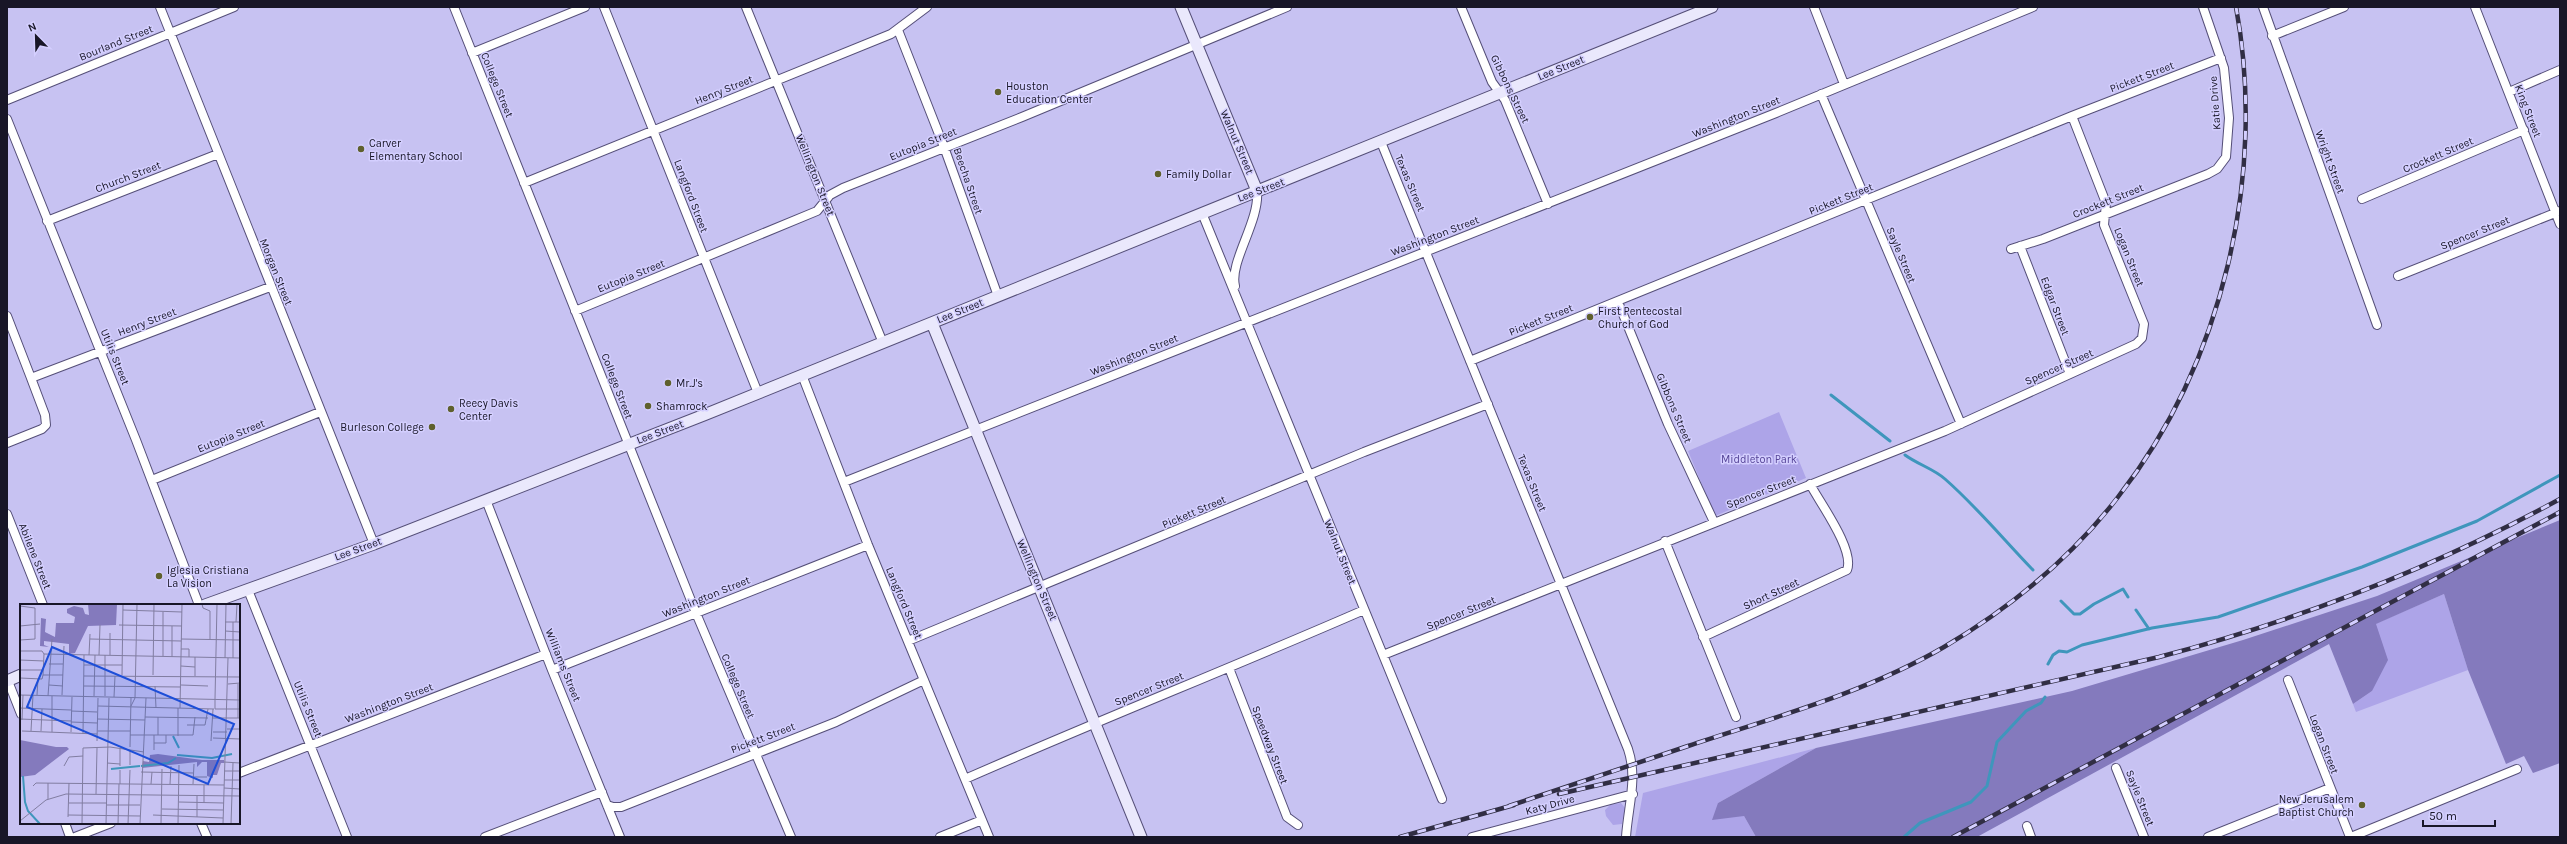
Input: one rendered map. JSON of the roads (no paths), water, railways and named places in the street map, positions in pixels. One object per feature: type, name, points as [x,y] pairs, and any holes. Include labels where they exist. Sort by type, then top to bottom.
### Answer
[{"type":"main road","name":"Walnut Street","points":[[1181,7],[1257,191]]},
{"type":"main road","name":"Lee Street","points":[[208,604],[374,544],[758,393],[1712,7]]},
{"type":"main road","name":"Wellington Street","points":[[932,323],[1096,722],[1141,837]]},
{"type":"main road","points":[[7,681],[20,675]]},
{"type":"street","name":"Morgan Street","points":[[160,7],[270,287],[374,544]]},
{"type":"street","name":"Bourland Street","points":[[7,100],[234,7]]},
{"type":"street","name":"College Street","points":[[454,7],[696,613],[791,837]]},
{"type":"street","points":[[472,53],[585,7]]},
{"type":"street","name":"Langford Street","points":[[604,7],[758,393]]},
{"type":"street","name":"Wellington Street","points":[[746,7],[883,343]]},
{"type":"street","name":"Henry Street","points":[[524,183],[898,30],[927,7]]},
{"type":"street","name":"Eutopia Street","points":[[575,311],[817,212],[825,200],[843,188],[1022,117],[1287,7]]},
{"type":"street","name":"Gibbons Street","points":[[1461,7],[1492,82],[1499,94],[1505,100],[1548,204]]},
{"type":"street","points":[[1814,7],[1844,84]]},
{"type":"street","name":"Washington Street","points":[[844,482],[1548,204],[2033,7]]},
{"type":"street","name":"Katie Drive","points":[[2203,7],[2221,58],[2227,84],[2228,150],[2222,163],[2213,171]]},
{"type":"street","name":"Wright Street","points":[[2263,7],[2272,36],[2377,325]]},
{"type":"street","points":[[2272,36],[2344,7]]},
{"type":"street","name":"King Street","points":[[2475,7],[2558,212],[2560,224]]},
{"type":"street","name":"Beecha Street","points":[[898,30],[944,147],[998,296]]},
{"type":"street","name":"Pickett Street","points":[[1470,361],[2072,116],[2221,58]]},
{"type":"street","points":[[2509,92],[2560,70]]},
{"type":"street","name":"Sayle Street","points":[[1821,94],[1961,424]]},
{"type":"street","name":"Logan Street","points":[[2072,116],[2106,203],[2104,225],[2144,324],[2142,338]]},
{"type":"street","name":"Utilis Street","points":[[7,119],[152,480],[199,604]]},
{"type":"street","name":"Crockett Street","points":[[2362,200],[2524,130]]},
{"type":"street","name":"Texas Street","points":[[1381,142],[1628,749],[1633,765],[1632,794],[1626,837]]},
{"type":"street","name":"Church Street","points":[[47,221],[218,154]]},
{"type":"street","name":"Crockett Street","points":[[2011,249],[2106,214],[2213,171]]},
{"type":"street","name":"Walnut Street","points":[[1240,304],[1234,282],[1236,269],[1255,214],[1258,201],[1257,191]]},
{"type":"street","name":"Spencer Street","points":[[2398,276],[2558,212]]},
{"type":"street","name":"Walnut Street","points":[[1202,213],[1248,322],[1309,476],[1442,800]]},
{"type":"street","name":"Edgar Street","points":[[2020,246],[2070,374]]},
{"type":"street","name":"Henry Street","points":[[31,378],[270,287]]},
{"type":"street","name":"Gibbons Street","points":[[1618,302],[1668,424],[1714,522]]},
{"type":"street","points":[[7,316],[9,325],[45,415],[46,425],[42,430],[7,444]]},
{"type":"street","name":"Spencer Street","points":[[1383,655],[1562,584],[1665,541],[1961,424],[2129,348],[2142,338]]},
{"type":"street","name":"Langford Street","points":[[802,375],[868,545],[989,837]]},
{"type":"street","name":"Pickett Street","points":[[908,641],[1040,588],[1364,452],[1488,404]]},
{"type":"street","name":"Eutopia Street","points":[[152,480],[320,412]]},
{"type":"street","name":"Short Street","points":[[1703,637],[1847,570],[1849,560],[1844,544],[1810,484]]},
{"type":"street","name":"Williams Street","points":[[486,500],[552,670],[620,837]]},
{"type":"street","name":"Abilene Street","points":[[7,514],[43,604]]},
{"type":"street","points":[[1665,541],[1736,717]]},
{"type":"street","name":"Washington Street","points":[[552,670],[868,545]]},
{"type":"street","name":"Utilis Street","points":[[248,590],[348,837]]},
{"type":"street","name":"Spencer Street","points":[[965,779],[1096,722],[1229,668],[1364,610]]},
{"type":"street","name":"Washington Street","points":[[240,773],[546,654]]},
{"type":"street","name":"Speedway Street","points":[[1229,668],[1287,817],[1298,825]]},
{"type":"street","name":"Pickett Street","points":[[607,805],[621,807],[755,752],[836,722],[924,680]]},
{"type":"street","name":"Logan Street","points":[[2288,680],[2350,837]]},
{"type":"street","points":[[7,681],[20,712]]},
{"type":"street","name":"Sayle Street","points":[[2116,768],[2144,837]]},
{"type":"street","points":[[2350,837],[2516,769]]},
{"type":"street","points":[[2208,837],[2330,788]]},
{"type":"street","points":[[485,837],[602,792]]},
{"type":"street","name":"Katy Drive","points":[[1472,837],[1632,794]]},
{"type":"street","points":[[940,837],[982,820]]},
{"type":"street","points":[[65,824],[70,837]]},
{"type":"street","points":[[75,837],[109,824]]},
{"type":"street","points":[[201,824],[206,837]]},
{"type":"street","points":[[2027,826],[2031,837]]},
{"type":"waterway","points":[[1831,395],[1890,441]]},
{"type":"waterway","points":[[1905,455],[1936,472],[1945,479],[1979,512],[2033,570]]},
{"type":"waterway","points":[[2048,664],[2053,655],[2059,651],[2067,652],[2082,645],[2152,628],[2218,617],[2362,567],[2477,521],[2560,475]]},
{"type":"waterway","points":[[2061,601],[2074,614],[2080,614],[2094,604],[2123,589],[2128,597]]},
{"type":"waterway","points":[[2136,610],[2149,629]]},
{"type":"waterway","points":[[1904,837],[1920,823],[1971,802],[1987,786],[1997,742],[2026,711],[2041,703],[2045,697]]},
{"type":"railway","points":[[1509,806],[1819,703],[1883,678],[1944,647],[1992,616],[2038,580],[2080,541],[2118,497],[2154,444],[2185,387],[2210,327],[2228,264],[2240,200],[2245,135],[2244,71],[2236,7]]},
{"type":"railway","points":[[1559,794],[2159,657],[2211,642],[2314,609],[2414,570],[2463,548],[2560,499]]},
{"type":"railway","points":[[1953,837],[2560,512]]},
{"type":"railway","points":[[1400,837],[1514,805]]},
{"type":"place","name":"Houston Education Center","points":[[998,92]]},
{"type":"place","name":"Carver Elementary School","points":[[361,149]]},
{"type":"place","name":"Family Dollar","points":[[1158,174]]},
{"type":"place","name":"First Pentecostal Church of God","points":[[1590,317]]},
{"type":"place","name":"Mr.J's","points":[[668,383]]},
{"type":"place","name":"Shamrock","points":[[648,406]]},
{"type":"place","name":"Reecy Davis Center","points":[[451,409]]},
{"type":"place","name":"Burleson College","points":[[432,427]]},
{"type":"place","name":"Iglesia Cristiana La Vision","points":[[159,576]]},
{"type":"place","name":"New Jerusalem Baptist Church","points":[[2362,805]]},
{"type":"park label","name":"Middleton Park","points":[[1759,459]]}]
